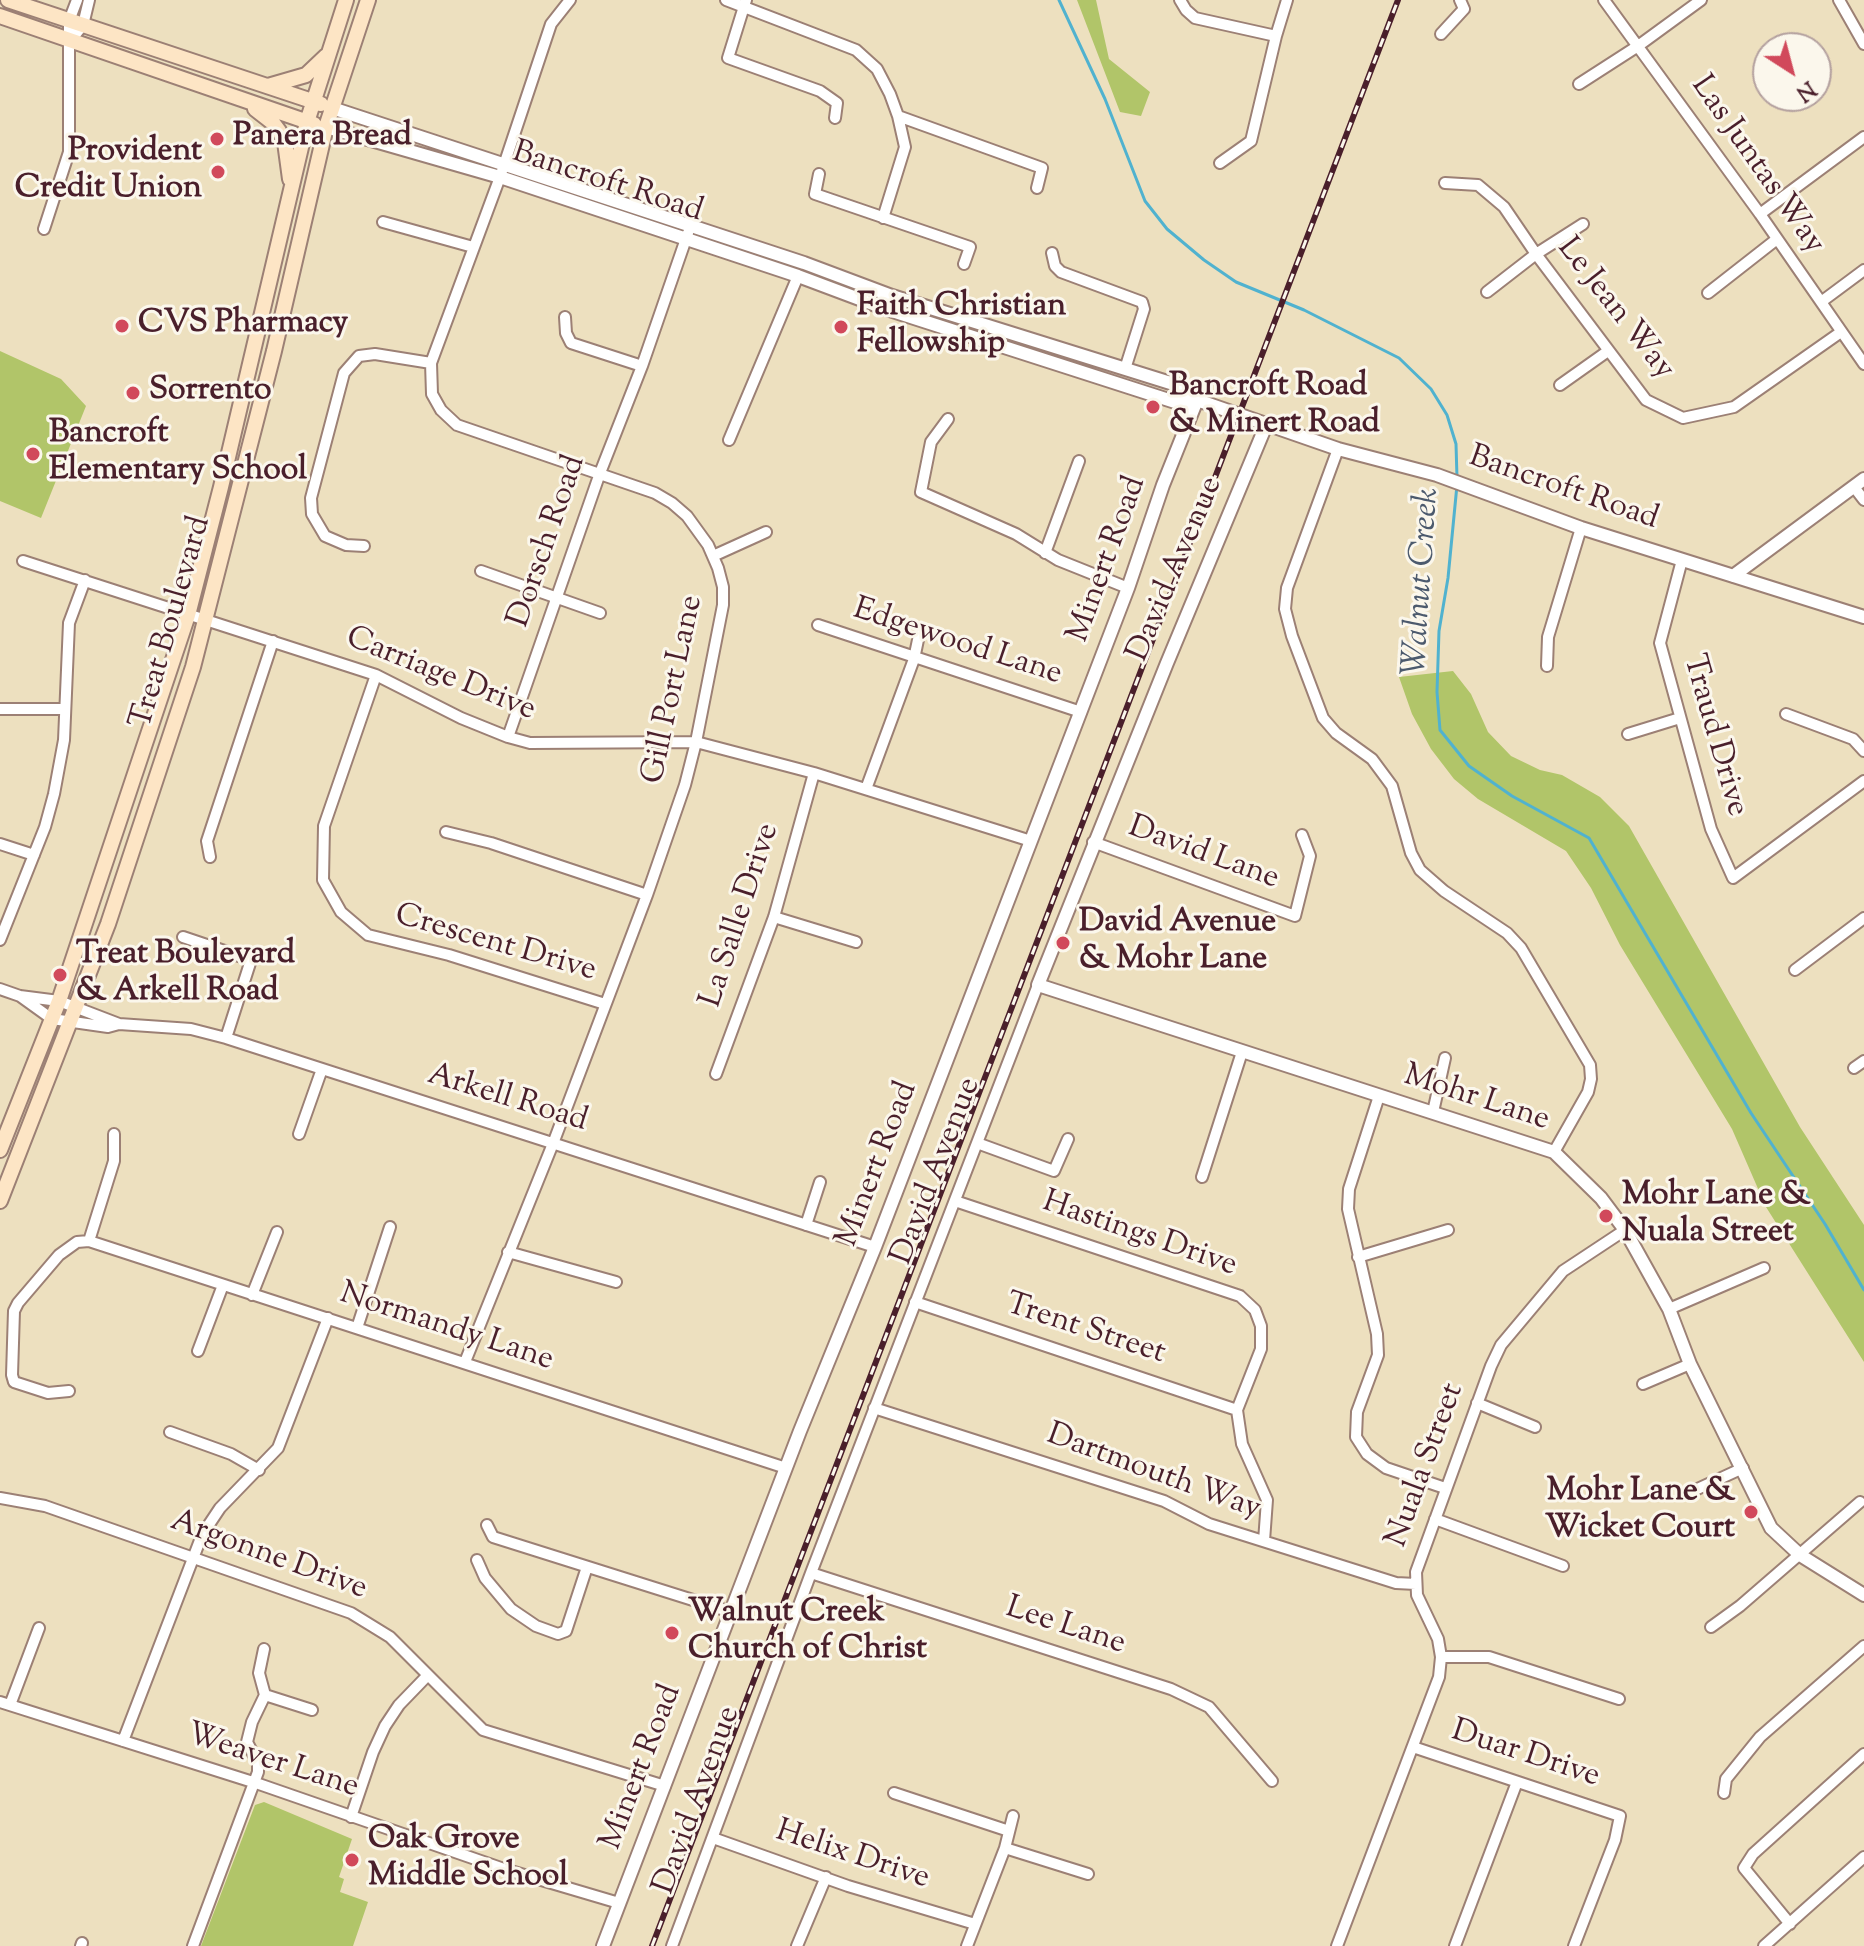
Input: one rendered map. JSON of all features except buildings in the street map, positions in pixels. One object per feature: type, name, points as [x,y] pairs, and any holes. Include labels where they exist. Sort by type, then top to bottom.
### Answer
[{"type":"main road","name":"Bancroft Road","points":[[8,0],[332,108]]},
{"type":"main road","name":"Treat Boulevard","points":[[0,1150],[59,1001],[188,615],[307,122],[346,0]]},
{"type":"main road","name":"Treat Boulevard","points":[[0,1201],[78,1007],[140,832],[206,621],[326,127],[368,0]]},
{"type":"main road","name":"Bancroft Road","points":[[0,16],[326,127]]},
{"type":"main road","points":[[268,86],[305,76],[329,53]]},
{"type":"main road","points":[[241,99],[279,131],[285,142],[291,188]]},
{"type":"street","points":[[76,23],[77,0]]},
{"type":"street","points":[[44,229],[69,152],[70,41],[89,0]]},
{"type":"street","name":"Gill Port Lane","points":[[465,1362],[554,1141],[685,785],[723,605],[723,587],[713,556],[699,529],[672,503],[655,493],[600,473],[457,425],[441,410],[432,394],[431,363],[500,177],[551,24],[570,0]]},
{"type":"street","points":[[726,0],[745,3],[856,50],[877,69],[898,116],[905,147],[883,218]]},
{"type":"street","points":[[1180,0],[1195,18],[1276,36]]},
{"type":"street","points":[[1220,163],[1251,141],[1287,0]]},
{"type":"street","points":[[1441,34],[1464,9],[1460,0]]},
{"type":"street","name":"Las Juntas Way","points":[[1604,0],[1760,214],[1864,364]]},
{"type":"street","points":[[1579,84],[1701,0]]},
{"type":"street","points":[[1839,0],[1864,44]]},
{"type":"street","points":[[745,3],[728,58],[820,91],[837,103],[835,118]]},
{"type":"street","name":"Bancroft Road","points":[[332,108],[804,263],[892,296],[1180,386],[1197,400],[1338,449],[1437,475],[1581,528],[1864,617]]},
{"type":"street","points":[[898,116],[1042,168],[1037,188]]},
{"type":"street","name":"Bancroft Road","points":[[326,127],[500,177],[798,276],[886,309],[1175,402],[1197,400]]},
{"type":"street","points":[[1760,214],[1864,137]]},
{"type":"street","points":[[819,174],[815,194],[970,247],[964,264]]},
{"type":"street","name":"Le Jean Way","points":[[1445,183],[1478,185],[1504,207],[1646,400],[1683,418],[1734,407],[1841,332]]},
{"type":"street","points":[[383,222],[473,247]]},
{"type":"street","points":[[1487,292],[1536,254],[1583,224]]},
{"type":"street","name":"Dorsch Road","points":[[508,737],[690,227]]},
{"type":"street","points":[[1708,293],[1777,239]]},
{"type":"street","points":[[1052,253],[1055,266],[1061,272],[1142,302],[1144,309],[1125,369]]},
{"type":"street","points":[[1821,302],[1864,270]]},
{"type":"street","points":[[729,440],[798,276]]},
{"type":"street","points":[[565,317],[566,333],[571,343],[642,366]]},
{"type":"street","points":[[1560,385],[1608,351]]},
{"type":"street","points":[[364,546],[346,545],[325,536],[312,514],[311,498],[344,373],[359,356],[375,354],[431,363]]},
{"type":"street","name":"Minert Road","points":[[603,1946],[1081,712],[1197,400]]},
{"type":"street","points":[[948,419],[931,442],[921,492],[1016,534],[1045,553],[1128,588]]},
{"type":"street","name":"David Avenue","points":[[672,1946],[811,1573],[1093,842],[1267,423]]},
{"type":"street","points":[[1338,449],[1287,588],[1285,609],[1292,636],[1323,718],[1336,733],[1372,759],[1392,786],[1399,801],[1411,853],[1420,870],[1432,883],[1507,933],[1521,948],[1590,1065],[1588,1092],[1554,1152]]},
{"type":"street","points":[[1045,553],[1079,461]]},
{"type":"street","points":[[1733,576],[1859,483],[1864,500]]},
{"type":"street","points":[[1547,666],[1548,637],[1581,528]]},
{"type":"street","points":[[713,556],[766,532]]},
{"type":"street","name":"Traud Drive","points":[[1682,560],[1660,643],[1711,829],[1733,878],[1864,781]]},
{"type":"street","name":"Carriage Drive","points":[[23,561],[376,675],[461,718],[508,737],[530,743],[696,742],[814,773],[1031,841]]},
{"type":"street","points":[[481,571],[600,613]]},
{"type":"street","points":[[0,940],[34,855],[54,794],[64,740],[69,623],[85,580]]},
{"type":"street","name":"Edgewood Lane","points":[[818,625],[1081,712]]},
{"type":"street","points":[[866,789],[914,659],[919,635]]},
{"type":"street","points":[[210,857],[207,841],[273,641]]},
{"type":"street","name":"Crescent Drive","points":[[376,675],[324,826],[323,880],[341,912],[368,935],[449,955],[605,1004]]},
{"type":"street","points":[[0,709],[65,709]]},
{"type":"street","points":[[1786,714],[1853,739],[1864,751]]},
{"type":"street","points":[[1628,734],[1680,718]]},
{"type":"street","name":"La Salle Drive","points":[[716,1074],[774,917],[814,773]]},
{"type":"street","points":[[446,832],[491,843],[647,895]]},
{"type":"street","name":"David Lane","points":[[1093,842],[1295,916],[1310,856],[1302,835]]},
{"type":"street","points":[[0,844],[34,855]]},
{"type":"street","points":[[774,917],[856,942]]},
{"type":"street","points":[[1795,970],[1864,918]]},
{"type":"street","points":[[183,937],[251,960],[226,1038]]},
{"type":"street","name":"Mohr Lane","points":[[1038,985],[1554,1152],[1601,1198],[1625,1230],[1669,1309],[1690,1364],[1771,1528],[1800,1555],[1864,1595]]},
{"type":"street","name":"Arkell Road","points":[[0,989],[20,996],[59,1001],[119,1024],[191,1029],[226,1038],[554,1141],[875,1247]]},
{"type":"street","name":"Arkell Road","points":[[20,996],[52,1019],[108,1027],[119,1024]]},
{"type":"street","points":[[1202,1177],[1242,1052]]},
{"type":"street","points":[[1433,1112],[1445,1058]]},
{"type":"street","points":[[299,1134],[322,1069]]},
{"type":"street","points":[[1379,1096],[1349,1189],[1348,1209],[1377,1334],[1378,1355],[1357,1412],[1356,1437],[1367,1454],[1386,1468],[1445,1488]]},
{"type":"street","points":[[69,1391],[48,1393],[14,1382],[13,1321],[18,1303],[66,1248],[77,1242],[89,1241],[114,1161],[114,1134]]},
{"type":"street","points":[[977,1143],[1054,1171],[1068,1139]]},
{"type":"street","points":[[806,1225],[820,1182]]},
{"type":"street","name":"Hastings Drive","points":[[955,1201],[1240,1296],[1255,1310],[1261,1326],[1261,1349],[1237,1410]]},
{"type":"street","points":[[357,1328],[390,1227]]},
{"type":"street","points":[[1358,1257],[1448,1230]]},
{"type":"street","name":"Nuala Street","points":[[1441,1657],[1438,1639],[1417,1595],[1416,1572],[1501,1345],[1563,1271],[1625,1230]]},
{"type":"street","points":[[252,1295],[277,1232]]},
{"type":"street","name":"Normandy Lane","points":[[89,1241],[786,1468]]},
{"type":"street","points":[[508,1252],[616,1282]]},
{"type":"street","points":[[1669,1309],[1764,1268]]},
{"type":"street","points":[[198,1351],[223,1285]]},
{"type":"street","name":"Trent Street","points":[[915,1302],[1237,1410]]},
{"type":"street","points":[[123,1741],[209,1523],[278,1448],[328,1318]]},
{"type":"street","points":[[1643,1384],[1690,1364]]},
{"type":"street","points":[[1477,1403],[1535,1427]]},
{"type":"street","name":"Dartmouth Way","points":[[874,1408],[1164,1501],[1209,1524],[1396,1583],[1416,1584]]},
{"type":"street","points":[[1237,1410],[1242,1444],[1267,1500],[1264,1541]]},
{"type":"street","points":[[170,1432],[231,1454],[259,1470]]},
{"type":"street","points":[[1693,1491],[1743,1468]]},
{"type":"street","name":"Argonne Drive","points":[[0,1498],[45,1506],[351,1613],[372,1623],[390,1637],[483,1730],[665,1786]]},
{"type":"street","points":[[1711,1627],[1740,1606],[1860,1502]]},
{"type":"street","points":[[1435,1519],[1563,1566]]},
{"type":"street","points":[[487,1525],[493,1537],[731,1612]]},
{"type":"street","points":[[477,1560],[485,1578],[511,1609],[536,1626],[558,1634],[566,1631],[587,1567]]},
{"type":"street","name":"Lee Lane","points":[[811,1573],[1171,1689],[1209,1707],[1272,1781]]},
{"type":"street","points":[[5,1703],[39,1628]]},
{"type":"street","points":[[1724,1793],[1726,1779],[1760,1737],[1864,1646]]},
{"type":"street","points":[[193,1946],[256,1783],[258,1763],[247,1742],[252,1722],[265,1695],[259,1673],[264,1649]]},
{"type":"street","points":[[1337,1946],[1436,1687],[1441,1657],[1489,1657],[1619,1699]]},
{"type":"street","points":[[351,1817],[385,1726],[399,1705],[428,1675]]},
{"type":"street","points":[[265,1695],[312,1710]]},
{"type":"street","name":"Weaver Lane","points":[[5,1703],[256,1783],[504,1869],[619,1903]]},
{"type":"street","name":"Duar Drive","points":[[1413,1747],[1620,1816],[1615,1840],[1574,1946]]},
{"type":"street","points":[[1790,1924],[1744,1868],[1753,1854],[1864,1754]]},
{"type":"street","points":[[1455,1946],[1517,1782]]},
{"type":"street","points":[[894,1793],[1009,1831]]},
{"type":"street","points":[[967,1946],[1005,1848],[1013,1816]]},
{"type":"street","name":"Helix Drive","points":[[713,1838],[975,1924]]},
{"type":"street","points":[[1005,1848],[1088,1874]]},
{"type":"street","points":[[1764,1946],[1864,1857]]},
{"type":"street","points":[[797,1946],[826,1877]]},
{"type":"green space","points":[[1077,0],[1096,0],[1109,59],[1150,92],[1141,116],[1120,112]]},
{"type":"green space","name":"Bancroft Elementary School","points":[[0,351],[61,379],[86,406],[41,518],[0,501]]},
{"type":"green space","points":[[1453,671],[1471,694],[1488,732],[1511,756],[1540,770],[1562,775],[1600,797],[1629,826],[1800,1127],[1864,1225],[1864,1362],[1766,1207],[1732,1129],[1620,945],[1591,888],[1566,851],[1478,799],[1454,779],[1431,749],[1412,714],[1399,677]]},
{"type":"green space","points":[[264,1802],[352,1839],[339,1877],[344,1879],[340,1892],[368,1902],[353,1946],[201,1946],[255,1805]]},
{"type":"waterway","name":"Walnut Creek","points":[[1059,0],[1105,99],[1145,201],[1167,229],[1236,282],[1304,310],[1399,358],[1431,389],[1447,415],[1456,444],[1457,478]]},
{"type":"waterway","name":"Walnut Creek","points":[[1457,485],[1448,578],[1439,631],[1437,692],[1440,730],[1469,766],[1512,796],[1589,838],[1751,1113],[1825,1224],[1864,1290]]},
{"type":"railway","points":[[652,1946],[1398,0]]},
{"type":"place","name":"Panera Bread","points":[[217,139]]},
{"type":"place","name":"Provident Credit Union","points":[[218,172]]},
{"type":"place","name":"CVS Pharmacy","points":[[122,326]]},
{"type":"place","name":"Faith Christian Fellowship","points":[[841,327]]},
{"type":"place","name":"Sorrento","points":[[133,393]]},
{"type":"place","name":"Bancroft Road & Minert Road","points":[[1153,407]]},
{"type":"place","name":"Bancroft Elementary School","points":[[33,454]]},
{"type":"place","name":"David Avenue & Mohr Lane","points":[[1063,943]]},
{"type":"place","name":"Treat Boulevard & Arkell Road","points":[[60,975]]},
{"type":"place","name":"Mohr Lane & Nuala Street","points":[[1606,1216]]},
{"type":"place","name":"Mohr Lane & Wicket Court","points":[[1751,1512]]},
{"type":"place","name":"Walnut Creek Church of Christ","points":[[672,1633]]},
{"type":"place","name":"Oak Grove Middle School","points":[[352,1860]]}]
